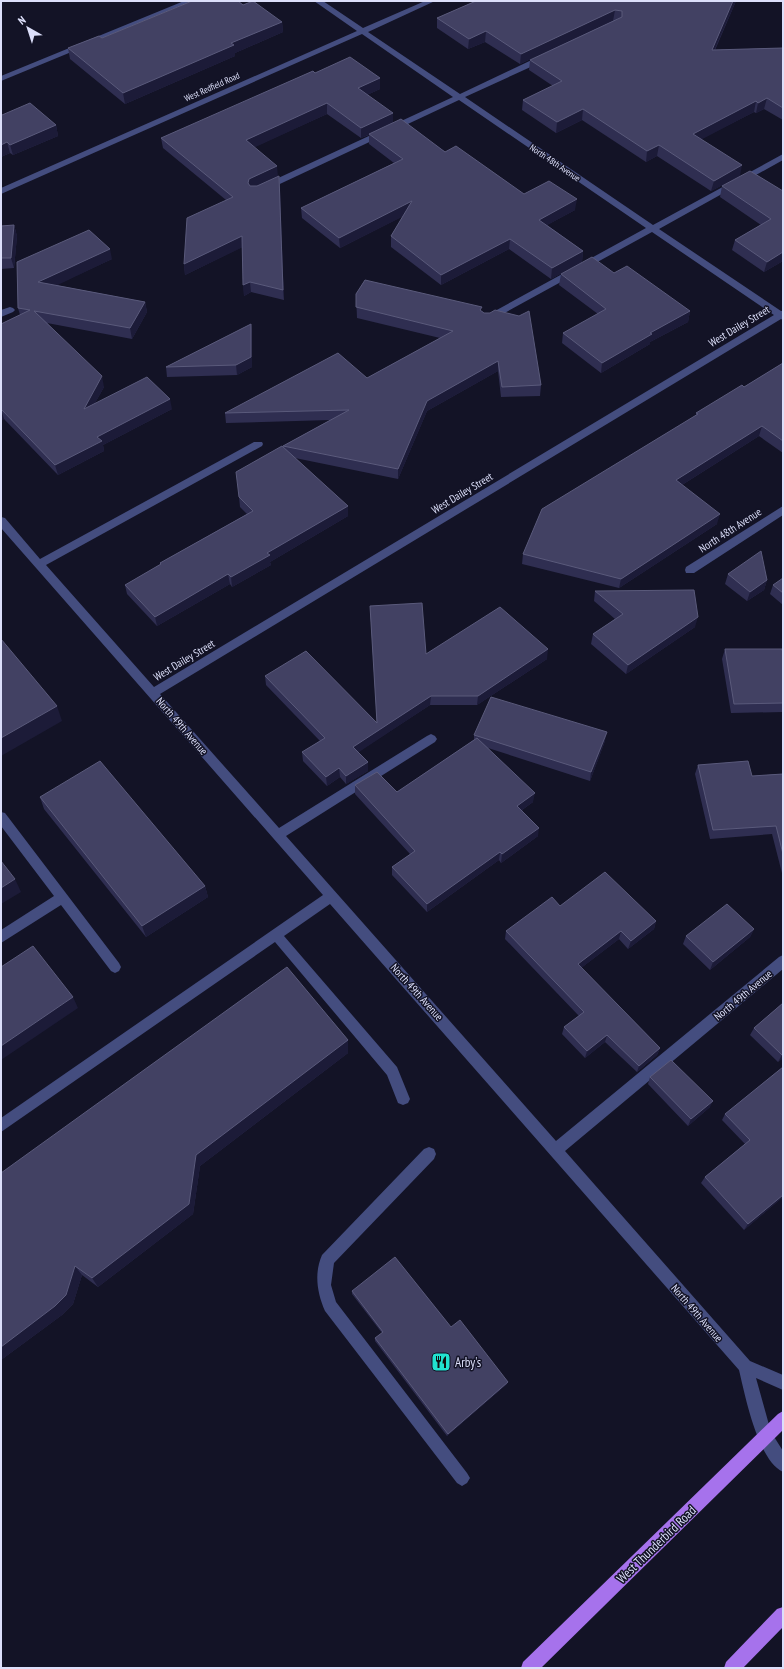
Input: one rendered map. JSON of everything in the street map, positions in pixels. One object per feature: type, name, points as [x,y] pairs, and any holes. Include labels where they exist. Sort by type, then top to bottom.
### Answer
[{"type":"main road","name":"West Thunderbird Road","points":[[528,1668],[783,1419]]},
{"type":"main road","points":[[732,1668],[783,1614]]},
{"type":"street","points":[[1,79],[191,1]]},
{"type":"street","name":"North 48th Avenue","points":[[318,1],[457,97],[782,316]]},
{"type":"street","name":"West Redfield Road","points":[[1,191],[431,1]]},
{"type":"street","points":[[254,193],[552,54]]},
{"type":"street","points":[[486,320],[783,157]]},
{"type":"street","points":[[1,314],[10,310]]},
{"type":"street","name":"West Dailey Street","points":[[152,693],[782,316]]},
{"type":"street","points":[[39,564],[258,444]]},
{"type":"street","name":"North 48th Avenue","points":[[690,570],[783,510]]},
{"type":"street","name":"North 49th Avenue","points":[[1,521],[745,1366],[783,1383]]},
{"type":"street","points":[[277,835],[431,739]]},
{"type":"street","points":[[1,817],[115,967]]},
{"type":"street","points":[[1,1126],[331,896]]},
{"type":"street","points":[[1,938],[62,898]]},
{"type":"street","points":[[276,934],[392,1071],[403,1099]]},
{"type":"street","name":"North 49th Avenue","points":[[555,1151],[783,961]]},
{"type":"street","points":[[429,1154],[327,1260],[324,1286],[330,1306],[462,1478]]},
{"type":"street","name":"North 49th Avenue","points":[[745,1366],[764,1436],[783,1464]]},
{"type":"building","points":[[192,1],[238,1],[243,5],[253,1],[282,22],[231,43],[234,45],[123,93],[68,48],[99,36],[102,38]]},
{"type":"building","points":[[476,1],[733,1],[712,50],[783,48],[783,108],[767,98],[758,103],[756,101],[693,134],[742,165],[714,181],[659,145],[647,151],[583,109],[557,122],[523,100],[562,81],[530,60],[622,17],[622,11],[615,10],[521,54],[486,31],[469,39],[437,18]]},
{"type":"building","points":[[350,57],[380,78],[358,88],[393,113],[361,128],[327,103],[246,140],[277,166],[249,179],[248,183],[250,186],[257,186],[279,176],[283,290],[250,282],[243,285],[242,236],[184,264],[187,218],[233,197],[161,138],[313,71],[315,73]]},
{"type":"building","points":[[30,103],[56,125],[10,145],[7,142],[1,145],[1,114],[2,115]]},
{"type":"building","points":[[401,119],[445,152],[456,146],[524,194],[549,181],[577,199],[539,220],[583,251],[552,268],[510,239],[441,275],[391,236],[412,201],[339,238],[301,208],[403,159],[369,134]]},
{"type":"building","points":[[750,171],[783,191],[783,252],[767,262],[735,240],[771,219],[722,186]]},
{"type":"building","points":[[14,225],[11,258],[1,258],[1,226]]},
{"type":"building","points":[[89,230],[110,249],[38,282],[145,302],[130,328],[34,311],[102,376],[84,409],[147,377],[170,399],[97,437],[102,441],[55,465],[1,409],[1,324],[30,310],[18,308],[17,262]]},
{"type":"building","points":[[592,257],[614,273],[627,266],[690,311],[650,333],[652,334],[602,363],[563,333],[606,309],[561,274]]},
{"type":"building","points":[[365,280],[482,307],[480,310],[484,313],[490,313],[495,310],[519,316],[529,311],[541,385],[502,387],[498,361],[427,401],[398,469],[283,446],[349,410],[225,413],[338,353],[367,378],[453,331],[356,307],[356,294]]},
{"type":"building","points":[[251,324],[251,357],[236,365],[166,367]]},
{"type":"building","points":[[783,363],[783,441],[762,426],[676,480],[720,514],[621,579],[523,554],[542,509],[698,414],[696,413],[742,385],[744,387]]},
{"type":"building","points":[[282,446],[348,506],[267,553],[270,555],[231,577],[228,574],[155,617],[125,585],[161,564],[160,563],[253,511],[239,497],[236,472]]},
{"type":"building","points":[[761,551],[767,580],[750,592],[728,574]]},
{"type":"building","points":[[783,578],[783,593],[773,585]]},
{"type":"building","points":[[694,590],[698,617],[628,665],[593,634],[623,614],[595,591]]},
{"type":"building","points":[[422,603],[426,654],[500,607],[548,649],[478,696],[431,696],[353,747],[368,762],[346,776],[339,768],[326,777],[302,752],[325,738],[265,676],[306,651],[377,723],[370,606]]},
{"type":"building","points":[[1,639],[57,706],[1,738]]},
{"type":"building","points":[[725,649],[782,649],[783,703],[734,704]]},
{"type":"building","points":[[491,697],[607,732],[591,772],[474,735]]},
{"type":"building","points":[[477,738],[535,793],[517,806],[539,828],[502,854],[500,852],[427,904],[392,867],[415,851],[355,785],[377,772],[397,792]]},
{"type":"building","points":[[100,761],[205,886],[142,926],[40,797]]},
{"type":"building","points":[[748,761],[752,776],[783,774],[783,854],[776,826],[713,830],[698,765]]},
{"type":"building","points":[[1,861],[15,879],[1,888]]},
{"type":"building","points":[[605,872],[656,921],[631,941],[621,931],[578,964],[660,1048],[639,1066],[607,1035],[587,1051],[564,1027],[584,1012],[506,931],[552,897],[560,906]]},
{"type":"building","points":[[727,904],[754,929],[713,962],[686,936]]},
{"type":"building","points":[[33,946],[73,997],[1,1046],[1,967]]},
{"type":"building","points":[[287,967],[348,1040],[196,1155],[189,1204],[92,1278],[75,1266],[66,1295],[55,1306],[1,1347],[1,1173]]},
{"type":"building","points":[[783,1003],[783,1054],[782,1055],[754,1028]]},
{"type":"building","points":[[671,1060],[713,1101],[691,1119],[650,1077]]},
{"type":"building","points":[[783,1067],[783,1195],[748,1224],[705,1177],[750,1140],[725,1114]]},
{"type":"building","name":"Arby's","points":[[395,1257],[451,1327],[460,1320],[508,1382],[448,1434],[375,1338],[383,1332],[352,1291]]},
{"type":"place","name":"Arby's","points":[[441,1362]]}]
